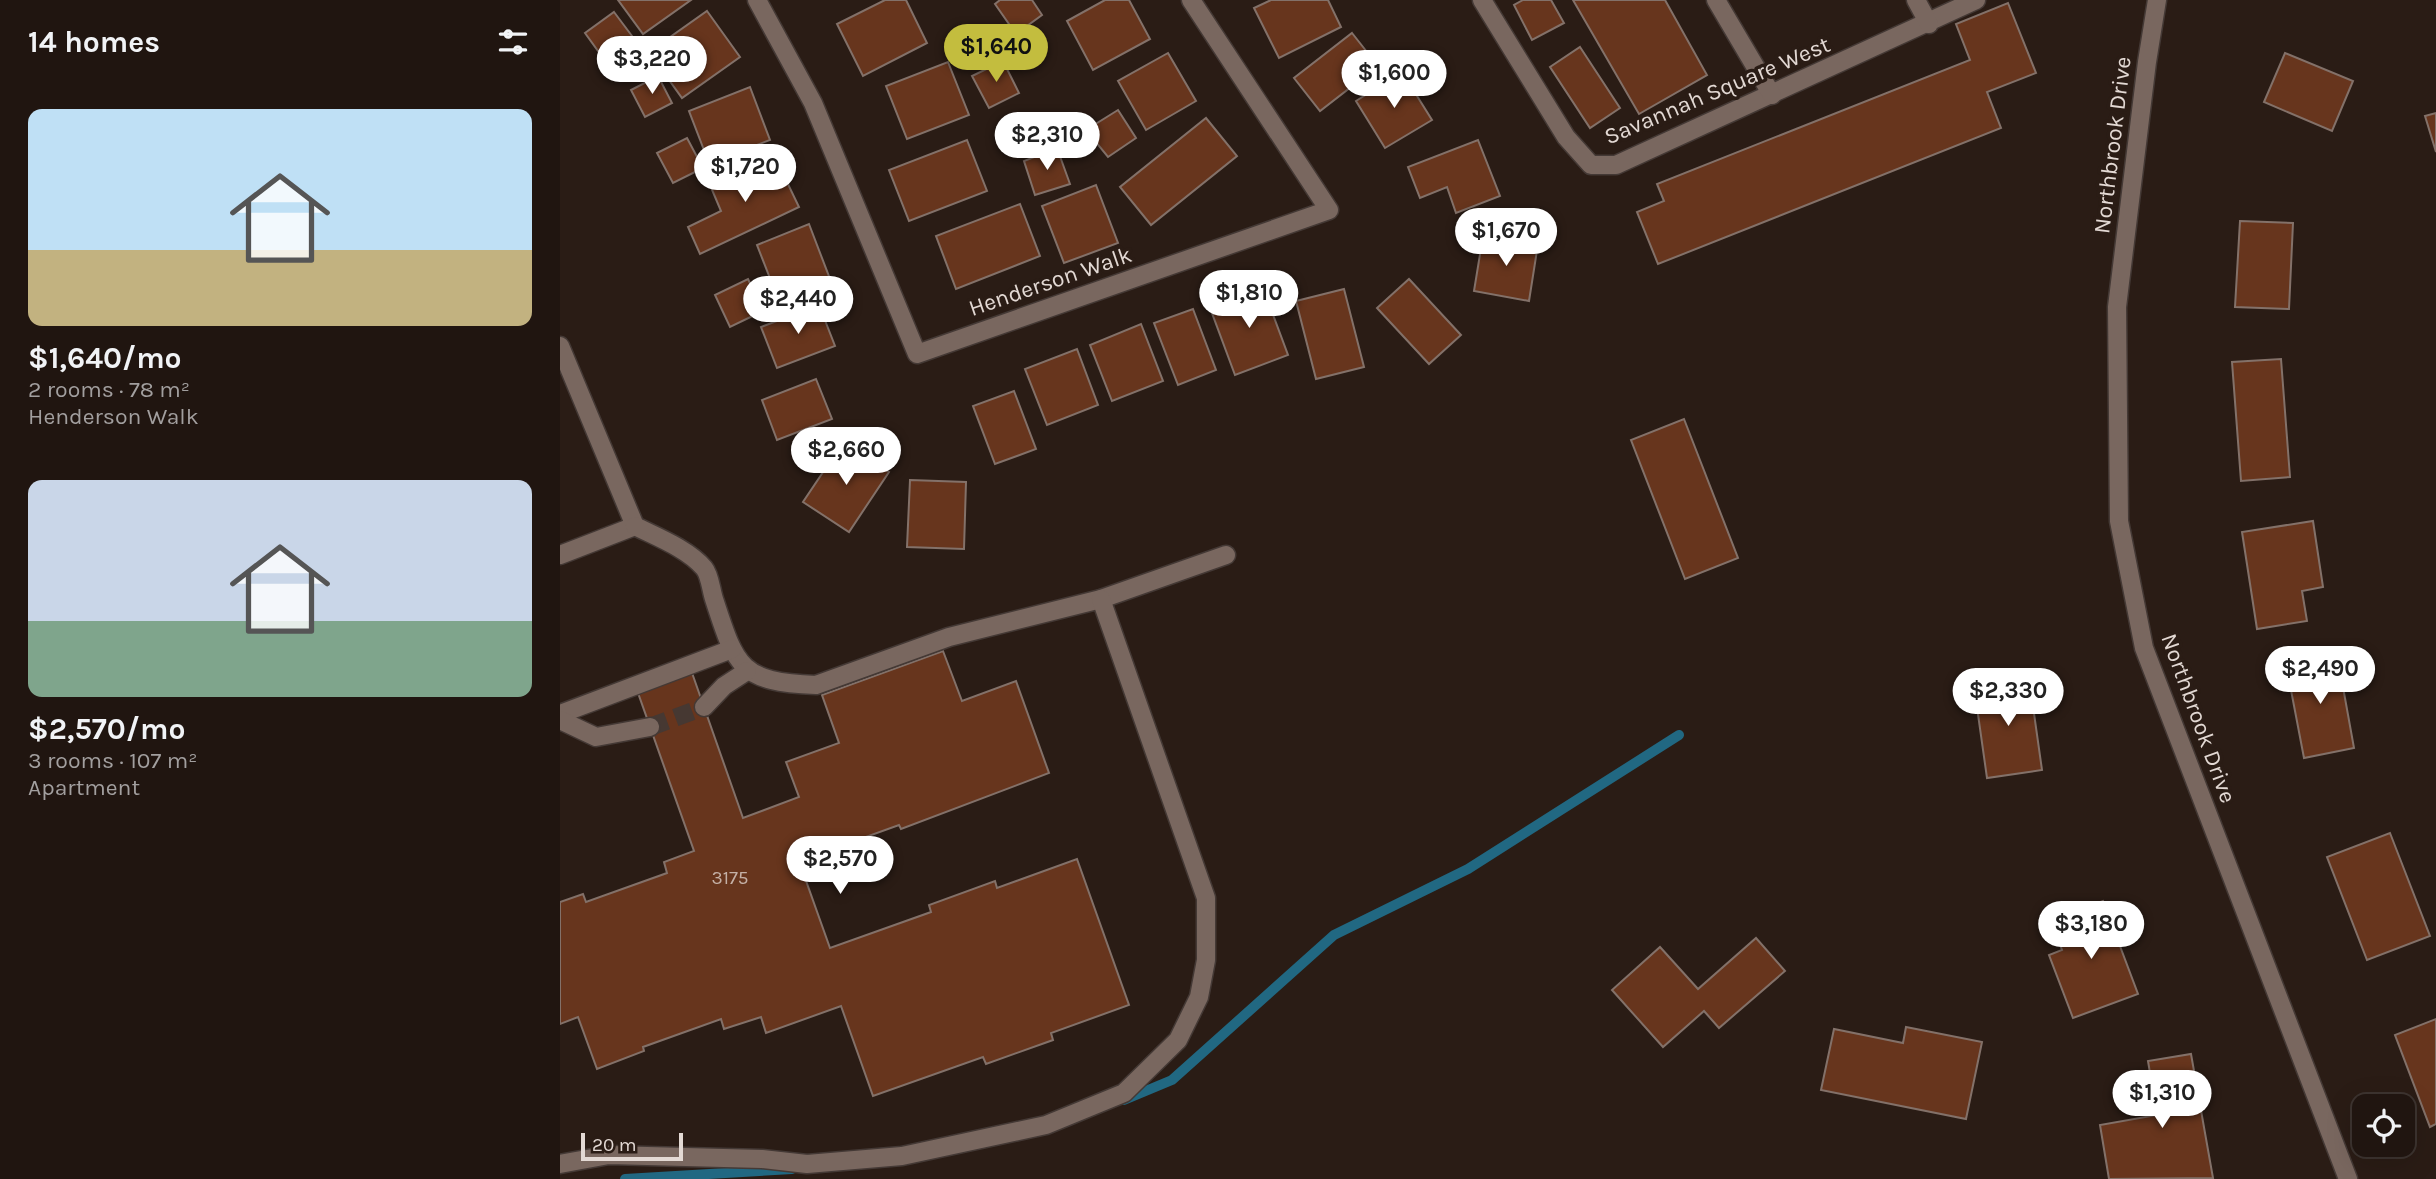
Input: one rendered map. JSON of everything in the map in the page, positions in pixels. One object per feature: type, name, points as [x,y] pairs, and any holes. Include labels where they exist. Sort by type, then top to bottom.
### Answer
[{"type":"street","name":"Henderson Walk","points":[[757,0],[813,103],[917,354],[1329,209],[1191,0]]},
{"type":"street","name":"Savannah Square West","points":[[1482,0],[1566,137],[1591,165],[1616,166],[1929,24],[1976,0]]},
{"type":"street","points":[[1716,0],[1772,95]]},
{"type":"street","points":[[1916,0],[1929,24]]},
{"type":"street","name":"Northbrook Drive","points":[[2157,0],[2117,307],[2119,521],[2144,648],[2348,1179]]},
{"type":"street","points":[[560,346],[635,526],[671,545],[705,569],[732,649],[747,671],[773,680],[816,685],[949,637],[1101,599],[1226,555]]},
{"type":"street","points":[[560,555],[635,526]]},
{"type":"street","points":[[560,1164],[609,1155],[762,1159],[807,1164],[902,1156],[1046,1125],[1124,1093],[1178,1040],[1199,997],[1206,960],[1206,898],[1101,599]]},
{"type":"street","points":[[560,714],[732,649]]},
{"type":"street","points":[[704,707],[724,686],[747,671]]},
{"type":"street","points":[[560,720],[596,737],[650,727]]},
{"type":"building","points":[[618,0],[691,0],[643,34]]},
{"type":"building","points":[[885,0],[906,0],[927,43],[863,76],[837,24]]},
{"type":"building","points":[[1000,0],[1032,0],[1042,15],[1016,34],[995,4]]},
{"type":"building","points":[[1105,0],[1129,0],[1150,39],[1093,70],[1067,21]]},
{"type":"building","points":[[1271,0],[1328,0],[1341,27],[1279,58],[1254,8]]},
{"type":"building","points":[[1523,0],[1551,0],[1564,23],[1532,40],[1514,5]]},
{"type":"building","points":[[1573,0],[1665,0],[1707,75],[1639,114]]},
{"type":"building","points":[[2008,3],[2036,73],[1987,92],[2001,128],[1658,264],[1637,212],[1664,201],[1657,184],[1970,60],[1956,24]]},
{"type":"building","points":[[707,11],[740,57],[682,98],[649,52]]},
{"type":"building","points":[[614,12],[635,40],[606,62],[585,33]]},
{"type":"building","points":[[1352,33],[1378,66],[1320,111],[1294,78]]},
{"type":"building","points":[[1580,47],[1620,108],[1590,128],[1550,67]]},
{"type":"building","points":[[1168,53],[1196,101],[1146,130],[1118,81]]},
{"type":"building","points":[[2285,53],[2353,81],[2332,131],[2264,102]]},
{"type":"building","points":[[1003,61],[1019,93],[989,108],[972,76]]},
{"type":"building","points":[[948,62],[969,115],[907,139],[886,86]]},
{"type":"building","points":[[1402,72],[1432,120],[1385,148],[1356,101]]},
{"type":"building","points":[[658,76],[672,103],[645,117],[631,90]]},
{"type":"building","points":[[750,87],[770,140],[709,163],[689,111]]},
{"type":"building","points":[[1118,110],[1136,138],[1108,157],[1086,130]]},
{"type":"building","points":[[2436,113],[2436,152],[2425,116]]},
{"type":"building","points":[[1206,118],[1237,156],[1151,225],[1120,187]]},
{"type":"building","points":[[687,138],[703,168],[673,183],[657,153]]},
{"type":"building","points":[[967,140],[987,191],[909,221],[889,170]]},
{"type":"building","points":[[1478,140],[1500,196],[1456,213],[1447,187],[1420,198],[1408,167]]},
{"type":"building","points":[[1057,148],[1070,184],[1035,195],[1024,161]]},
{"type":"building","points":[[774,155],[799,207],[700,254],[688,227],[721,211],[710,185]]},
{"type":"building","points":[[1096,185],[1118,243],[1064,263],[1042,206]]},
{"type":"building","points":[[1020,204],[1040,256],[956,289],[936,236]]},
{"type":"building","points":[[2240,221],[2293,223],[2289,309],[2235,307]]},
{"type":"building","points":[[809,224],[830,279],[778,299],[757,245]]},
{"type":"building","points":[[1483,236],[1538,244],[1529,301],[1474,291]]},
{"type":"building","points":[[748,279],[763,311],[730,327],[715,295]]},
{"type":"building","points":[[1409,279],[1461,335],[1429,364],[1377,308]]},
{"type":"building","points":[[1262,285],[1288,355],[1235,375],[1209,305]]},
{"type":"building","points":[[1344,289],[1364,367],[1316,379],[1296,301]]},
{"type":"building","points":[[819,305],[835,346],[777,368],[761,327]]},
{"type":"building","points":[[1193,309],[1216,370],[1178,385],[1154,323]]},
{"type":"building","points":[[1141,324],[1163,381],[1112,401],[1090,345]]},
{"type":"building","points":[[1077,349],[1098,405],[1047,425],[1025,369]]},
{"type":"building","points":[[2281,359],[2290,477],[2241,481],[2232,362]]},
{"type":"building","points":[[816,379],[832,419],[777,440],[762,400]]},
{"type":"building","points":[[1014,391],[1036,449],[995,464],[973,406]]},
{"type":"building","points":[[1684,419],[1738,558],[1685,579],[1631,440]]},
{"type":"building","points":[[844,441],[889,472],[849,532],[803,502]]},
{"type":"building","points":[[910,480],[966,482],[964,549],[907,547]]},
{"type":"building","points":[[2313,521],[2323,587],[2302,591],[2307,621],[2257,629],[2242,532]]},
{"type":"building","points":[[943,651],[962,701],[1016,681],[1049,773],[901,829],[899,825],[799,861],[830,948],[931,912],[929,905],[995,881],[997,888],[1077,859],[1129,1005],[1051,1033],[1053,1040],[986,1064],[983,1057],[873,1096],[841,1006],[766,1033],[761,1017],[724,1029],[721,1019],[643,1047],[644,1051],[597,1069],[578,1017],[560,1024],[560,902],[583,894],[586,902],[667,873],[664,862],[694,851],[637,690],[691,670],[743,818],[799,797],[786,762],[839,743],[822,695]]},
{"type":"building","points":[[2337,654],[2354,748],[2304,758],[2286,664]]},
{"type":"building","points":[[2029,678],[2042,770],[1987,778],[1974,686]]},
{"type":"building","points":[[2390,833],[2430,936],[2367,960],[2327,857]]},
{"type":"building","points":[[2103,901],[2138,994],[2073,1018],[2049,955],[2062,950],[2051,920]]},
{"type":"building","points":[[1756,938],[1785,971],[1719,1028],[1704,1011],[1663,1047],[1612,990],[1660,947],[1698,989]]},
{"type":"building","points":[[2436,1019],[2436,1124],[2430,1127],[2395,1035]]},
{"type":"building","points":[[1906,1027],[1982,1042],[1966,1119],[1821,1090],[1834,1029],[1903,1043]]},
{"type":"building","points":[[2191,1054],[2213,1178],[2109,1179],[2100,1125],[2157,1115],[2148,1061]]},
{"type":"waterway","points":[[1124,1100],[1172,1080],[1334,935],[1468,869],[1679,735]]},
{"type":"waterway","points":[[625,1179],[792,1169]]},
{"type":"tunnel","points":[[650,727],[704,707]]}]
